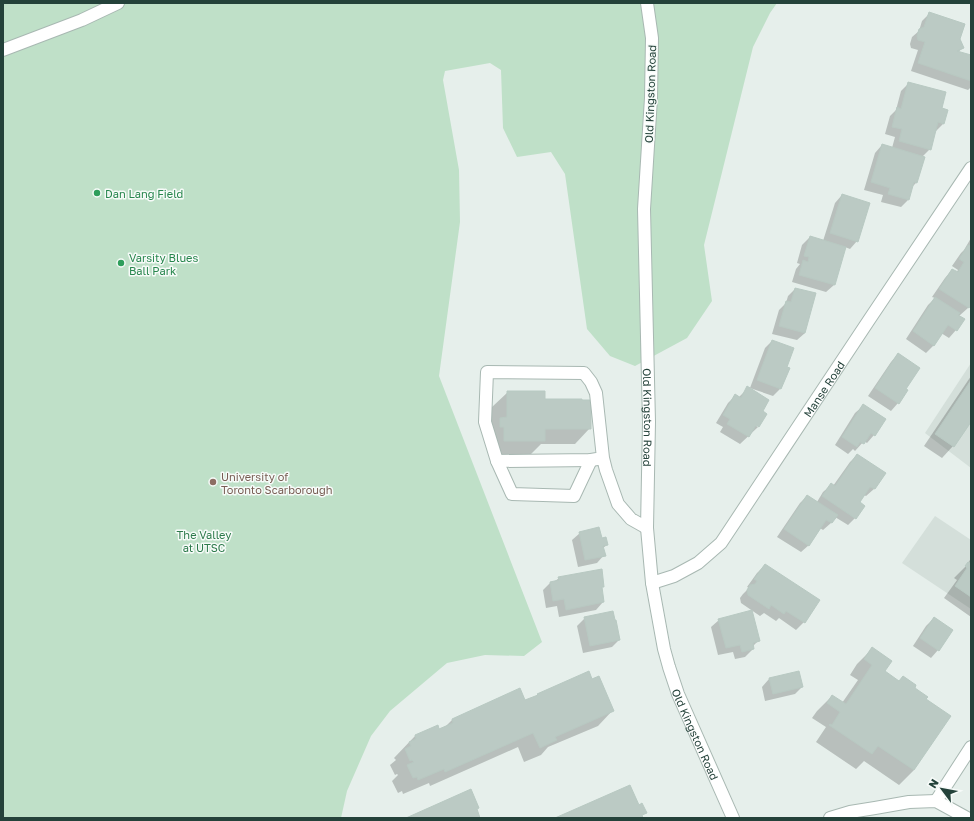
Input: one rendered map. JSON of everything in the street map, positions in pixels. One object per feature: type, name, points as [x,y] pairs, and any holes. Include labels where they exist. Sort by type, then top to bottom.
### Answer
[{"type":"street","points":[[3,50],[82,20],[118,3]]},
{"type":"street","name":"Old Kingston Road","points":[[647,3],[652,38],[651,98],[644,209],[649,422],[647,528],[652,582],[664,649],[669,668],[681,700],[733,818]]},
{"type":"street","name":"Manse Road","points":[[652,582],[674,576],[698,563],[721,543],[971,168]]},
{"type":"street","points":[[487,372],[584,373],[591,382],[596,393],[597,459],[574,496],[512,494],[497,461],[485,422],[487,372]]},
{"type":"street","points":[[597,459],[606,470],[618,504],[631,519],[647,528]]},
{"type":"street","points":[[497,461],[597,459]]},
{"type":"street","points":[[936,800],[971,747]]},
{"type":"street","points":[[830,818],[850,812],[909,802],[936,800],[967,818]]},
{"type":"shaded area","points":[[971,363],[971,468],[925,433]]},
{"type":"shaded area","points":[[935,516],[971,540],[971,609],[902,563]]},
{"type":"green space","name":"The Valley at UTSC","points":[[3,3],[777,3],[770,13],[753,47],[704,245],[712,301],[687,338],[635,366],[610,356],[587,329],[565,174],[551,152],[517,157],[503,128],[501,70],[490,63],[445,71],[443,80],[459,170],[460,222],[439,376],[542,642],[524,656],[485,655],[447,663],[390,711],[371,736],[347,791],[341,818],[3,818]]},
{"type":"building","points":[[929,12],[965,24],[960,39],[964,48],[957,51],[971,55],[971,81],[918,63],[925,42],[918,40],[917,36],[919,29],[924,27]]},
{"type":"building","points":[[908,82],[946,92],[942,108],[948,110],[944,124],[938,122],[931,150],[899,141],[902,129],[892,127],[897,107],[901,109]]},
{"type":"building","points":[[882,144],[925,157],[917,183],[914,182],[909,200],[888,194],[890,188],[871,182]]},
{"type":"building","points":[[842,194],[870,203],[858,242],[830,233]]},
{"type":"building","points":[[810,236],[846,247],[835,285],[799,275],[803,260],[808,262],[809,257],[804,256]]},
{"type":"building","points":[[968,245],[971,246],[971,305],[969,308],[939,289],[952,269],[958,272],[964,262],[959,259]]},
{"type":"building","points":[[795,288],[816,293],[805,333],[779,326],[786,301],[791,302]]},
{"type":"building","points":[[935,297],[960,313],[958,315],[965,319],[957,331],[948,325],[934,346],[913,331]]},
{"type":"building","points":[[772,340],[794,348],[787,367],[790,368],[781,389],[757,380]]},
{"type":"building","points":[[898,353],[920,368],[906,389],[908,390],[899,404],[875,388]]},
{"type":"building","points":[[971,380],[971,422],[954,447],[935,434]]},
{"type":"building","points":[[747,386],[769,400],[763,411],[767,414],[759,427],[756,425],[749,437],[727,424],[730,419],[723,415],[735,394],[741,398]]},
{"type":"building","points":[[507,391],[545,391],[545,399],[591,400],[591,429],[545,429],[545,441],[504,441],[504,427],[500,427],[500,418],[507,417]]},
{"type":"building","points":[[863,404],[886,419],[875,436],[871,433],[864,444],[860,442],[857,447],[842,437]]},
{"type":"building","points":[[857,454],[886,473],[875,489],[870,487],[860,502],[865,506],[856,519],[822,496],[831,483],[835,486]]},
{"type":"building","points":[[807,495],[838,515],[832,523],[826,520],[809,546],[784,529]]},
{"type":"building","points":[[599,527],[602,538],[606,537],[608,545],[603,546],[606,556],[585,560],[579,532]]},
{"type":"building","points":[[968,562],[971,562],[971,597],[955,586],[967,568],[965,566]]},
{"type":"building","points":[[765,564],[820,600],[805,623],[786,611],[784,614],[771,605],[769,609],[748,595],[747,590],[750,585],[755,584],[757,581],[754,579]]},
{"type":"building","points":[[602,569],[604,602],[566,610],[564,599],[553,601],[550,582],[559,580],[558,577]]},
{"type":"building","points":[[752,610],[760,641],[753,643],[754,649],[742,652],[740,645],[726,648],[718,619]]},
{"type":"building","points":[[613,611],[620,640],[590,646],[584,617]]},
{"type":"building","points":[[934,617],[953,630],[939,651],[920,638]]},
{"type":"building","points":[[872,647],[892,661],[885,671],[899,681],[903,676],[916,685],[915,688],[928,697],[926,699],[951,716],[914,770],[878,746],[872,754],[829,725],[832,725],[840,712],[827,703],[832,695],[846,704],[872,665],[864,659]]},
{"type":"building","points":[[589,671],[592,679],[599,676],[614,711],[555,737],[557,740],[540,748],[533,733],[445,772],[444,769],[418,780],[417,777],[413,778],[407,765],[414,762],[412,760],[410,761],[405,749],[411,746],[409,742],[416,739],[415,735],[438,725],[439,729],[453,723],[452,719],[520,688],[525,700]]},
{"type":"building","points":[[799,671],[803,687],[773,694],[769,678]]},
{"type":"building","points":[[630,785],[639,805],[642,803],[647,813],[642,815],[643,818],[555,818]]},
{"type":"building","points":[[471,789],[479,808],[477,809],[480,818],[406,818]]},
{"type":"place","name":"Dan Lang Field","points":[[97,193]]},
{"type":"place","name":"Varsity Blues Ball Park","points":[[121,263]]},
{"type":"place","name":"University of Toronto Scarborough","points":[[213,482]]}]
